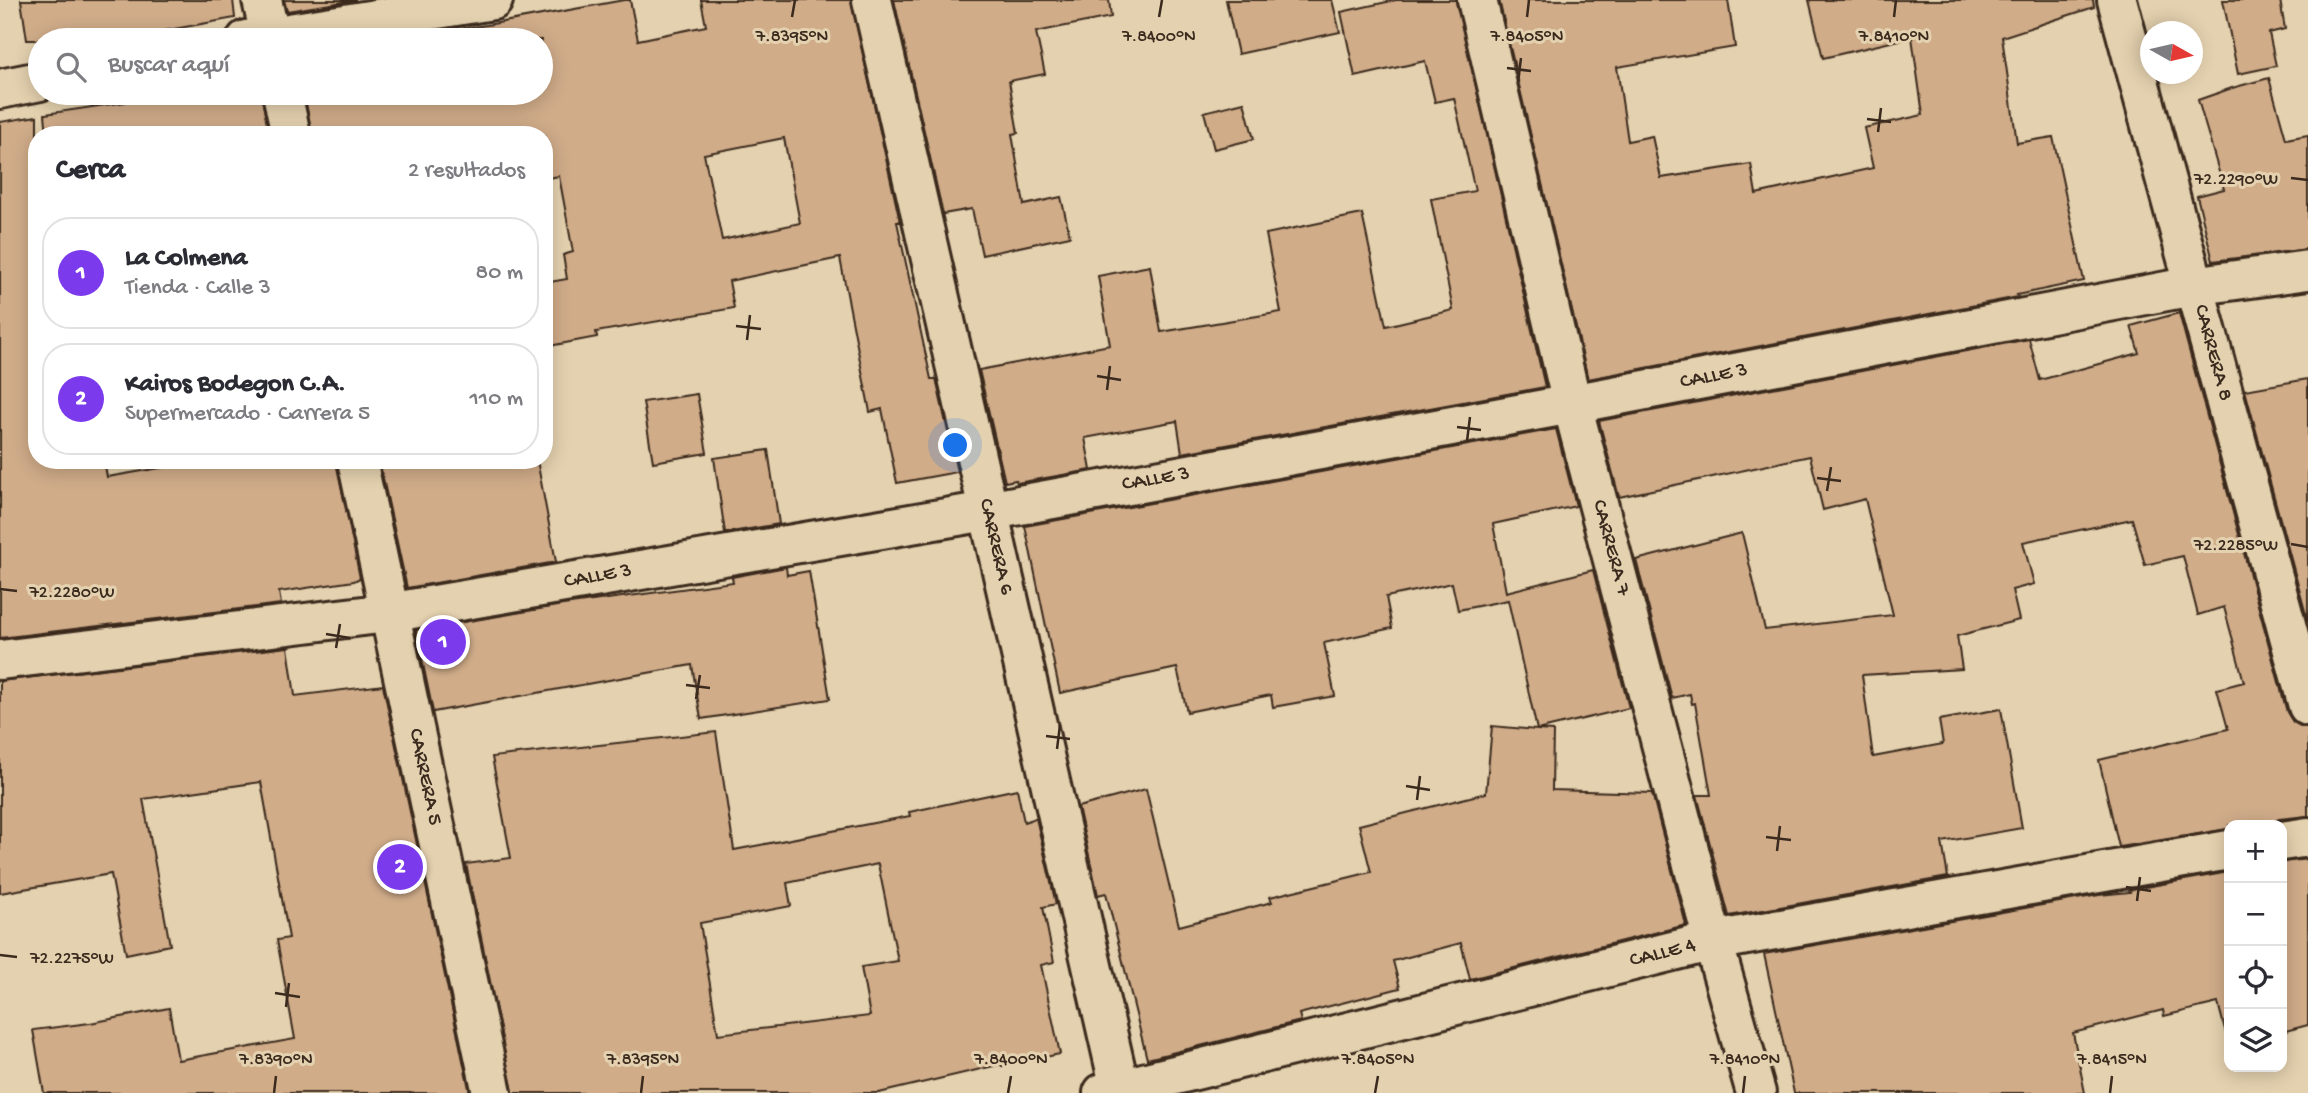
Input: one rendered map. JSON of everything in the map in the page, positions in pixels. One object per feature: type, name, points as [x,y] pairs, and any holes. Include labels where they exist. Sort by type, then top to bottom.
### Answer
[{"type":"street","points":[[271,28],[493,0]]},
{"type":"street","name":"CARRERA 6","points":[[872,0],[1115,1092]]},
{"type":"street","name":"CARRERA 7","points":[[1477,0],[1572,404],[1713,941],[1756,1093]]},
{"type":"street","name":"CARRERA 8","points":[[2117,0],[2308,706]]},
{"type":"street","points":[[0,89],[28,83]]},
{"type":"street","points":[[285,105],[289,126]]},
{"type":"street","name":"CALLE 3","points":[[0,660],[388,613],[987,511],[1572,404],[2193,286],[2308,270]]},
{"type":"street","name":"CARRERA 5","points":[[359,469],[492,1093]]},
{"type":"street","points":[[2287,840],[2308,836]]},
{"type":"street","name":"CALLE 4","points":[[1115,1092],[1713,941],[2224,851]]},
{"type":"building","points":[[21,0],[233,0],[235,18],[180,28],[28,28],[27,40]]},
{"type":"building","points":[[284,0],[356,0],[287,11]]},
{"type":"building","points":[[630,0],[638,40],[706,26],[701,0],[851,0],[931,379],[936,379],[957,472],[897,483],[882,409],[870,412],[840,258],[729,281],[734,308],[596,332],[597,337],[553,345],[553,281],[567,279],[563,255],[573,252],[559,176],[553,177],[553,126],[310,126],[306,105],[553,105],[553,28],[466,28]],"holes":[[[784,138],[800,223],[722,240],[704,154]]]},
{"type":"building","points":[[894,0],[1109,0],[1111,17],[1036,32],[1045,74],[1009,81],[1018,133],[1012,134],[1024,205],[1061,197],[1070,236],[982,255],[972,209],[943,214]]},
{"type":"building","points":[[1226,0],[1332,0],[1340,32],[1238,54]]},
{"type":"building","points":[[1396,0],[1456,0],[1545,387],[1182,453],[1177,421],[1085,438],[1091,470],[1017,483],[1016,480],[1005,482],[979,370],[1110,345],[1098,276],[1150,266],[1161,332],[1281,312],[1266,234],[1362,214],[1386,326],[1453,310],[1431,199],[1475,191],[1454,98],[1435,102],[1425,61],[1355,77],[1341,12]]},
{"type":"building","points":[[1499,0],[1728,0],[1735,47],[1617,67],[1628,141],[1652,136],[1661,178],[1751,164],[1756,194],[1873,168],[1864,128],[1923,115],[1912,37],[1823,58],[1809,0],[2093,0],[2094,7],[2002,37],[2017,143],[2053,137],[2084,281],[2017,295],[2018,297],[1588,379]]},
{"type":"building","points":[[2223,0],[2280,0],[2285,29],[2269,33],[2276,66],[2238,74]]},
{"type":"building","points":[[2269,78],[2286,139],[2308,135],[2308,249],[2213,261],[2197,196],[2224,189],[2198,100]]},
{"type":"building","points":[[1244,102],[1254,139],[1214,149],[1204,112]]},
{"type":"building","points":[[106,105],[263,105],[267,126],[46,126],[45,114]]},
{"type":"building","points":[[37,116],[37,126],[28,126],[28,469],[106,469],[107,477],[154,469],[338,469],[360,578],[279,592],[281,604],[0,638],[0,122]]},
{"type":"building","points":[[2179,313],[2287,712],[2293,722],[2308,727],[2308,816],[2277,820],[2224,820],[2224,830],[2119,847],[2099,760],[2228,729],[2217,689],[2244,682],[2224,607],[2198,615],[2183,556],[2145,565],[2132,519],[2023,542],[2034,584],[2012,590],[2019,620],[1957,636],[1962,669],[1862,675],[1873,757],[1943,744],[1939,720],[2001,709],[2022,828],[1942,842],[1948,877],[1729,916],[1697,795],[1711,795],[1695,703],[1692,704],[1690,694],[1672,698],[1636,560],[1742,533],[1765,630],[1893,615],[1865,499],[1823,510],[1810,456],[1619,497],[1599,421],[2029,339],[2040,380],[2139,353],[2131,326]]},
{"type":"building","points":[[2308,379],[2308,622],[2245,390]]},
{"type":"building","points":[[697,394],[707,453],[653,462],[643,402]]},
{"type":"building","points":[[1556,429],[1576,506],[1493,524],[1506,592],[1593,570],[1629,708],[1537,730],[1508,600],[1458,610],[1452,583],[1386,597],[1392,628],[1324,643],[1335,696],[1273,707],[1271,695],[1187,712],[1177,668],[1060,693],[1025,526]]},
{"type":"building","points":[[768,450],[779,524],[725,533],[714,458]]},
{"type":"building","points":[[381,469],[539,469],[556,562],[407,588]]},
{"type":"building","points":[[786,567],[787,575],[809,571],[830,699],[701,719],[692,665],[433,712],[416,630],[563,605],[733,582],[732,577]]},
{"type":"building","points":[[288,647],[295,696],[383,685],[470,1093],[44,1093],[33,1030],[90,1023],[169,1008],[178,1060],[295,1039],[277,940],[289,938],[261,782],[143,799],[170,945],[126,954],[111,874],[0,893],[0,681]]},
{"type":"building","points":[[1492,726],[1553,731],[1552,790],[1652,793],[1686,925],[1470,979],[1461,943],[1393,961],[1400,988],[1299,1014],[1301,1021],[1147,1059],[1106,893],[1098,895],[1078,807],[1146,789],[1179,926],[1272,902],[1270,897],[1371,872],[1359,825],[1486,793]]},
{"type":"building","points":[[716,732],[734,850],[910,816],[909,812],[1017,789],[1024,822],[1036,818],[1056,904],[1043,907],[1054,962],[1041,965],[1060,1054],[1002,1064],[879,1093],[513,1093],[466,864],[511,858],[492,757]],"holes":[[[878,864],[898,961],[861,967],[870,1016],[718,1034],[700,923],[791,906],[787,883]]]},
{"type":"building","points":[[2308,859],[2308,1025],[2287,1031],[2287,883],[2287,861]]},
{"type":"building","points":[[2224,873],[2224,1026],[2218,1003],[2164,1016],[2163,1010],[2073,1033],[2085,1093],[1794,1093],[1764,954],[2099,895],[2130,892],[2129,890]]},
{"type":"place","name":"La Colmena","points":[[443,642]]},
{"type":"place","name":"Kairos Bodegon C.A.","points":[[400,867]]}]
